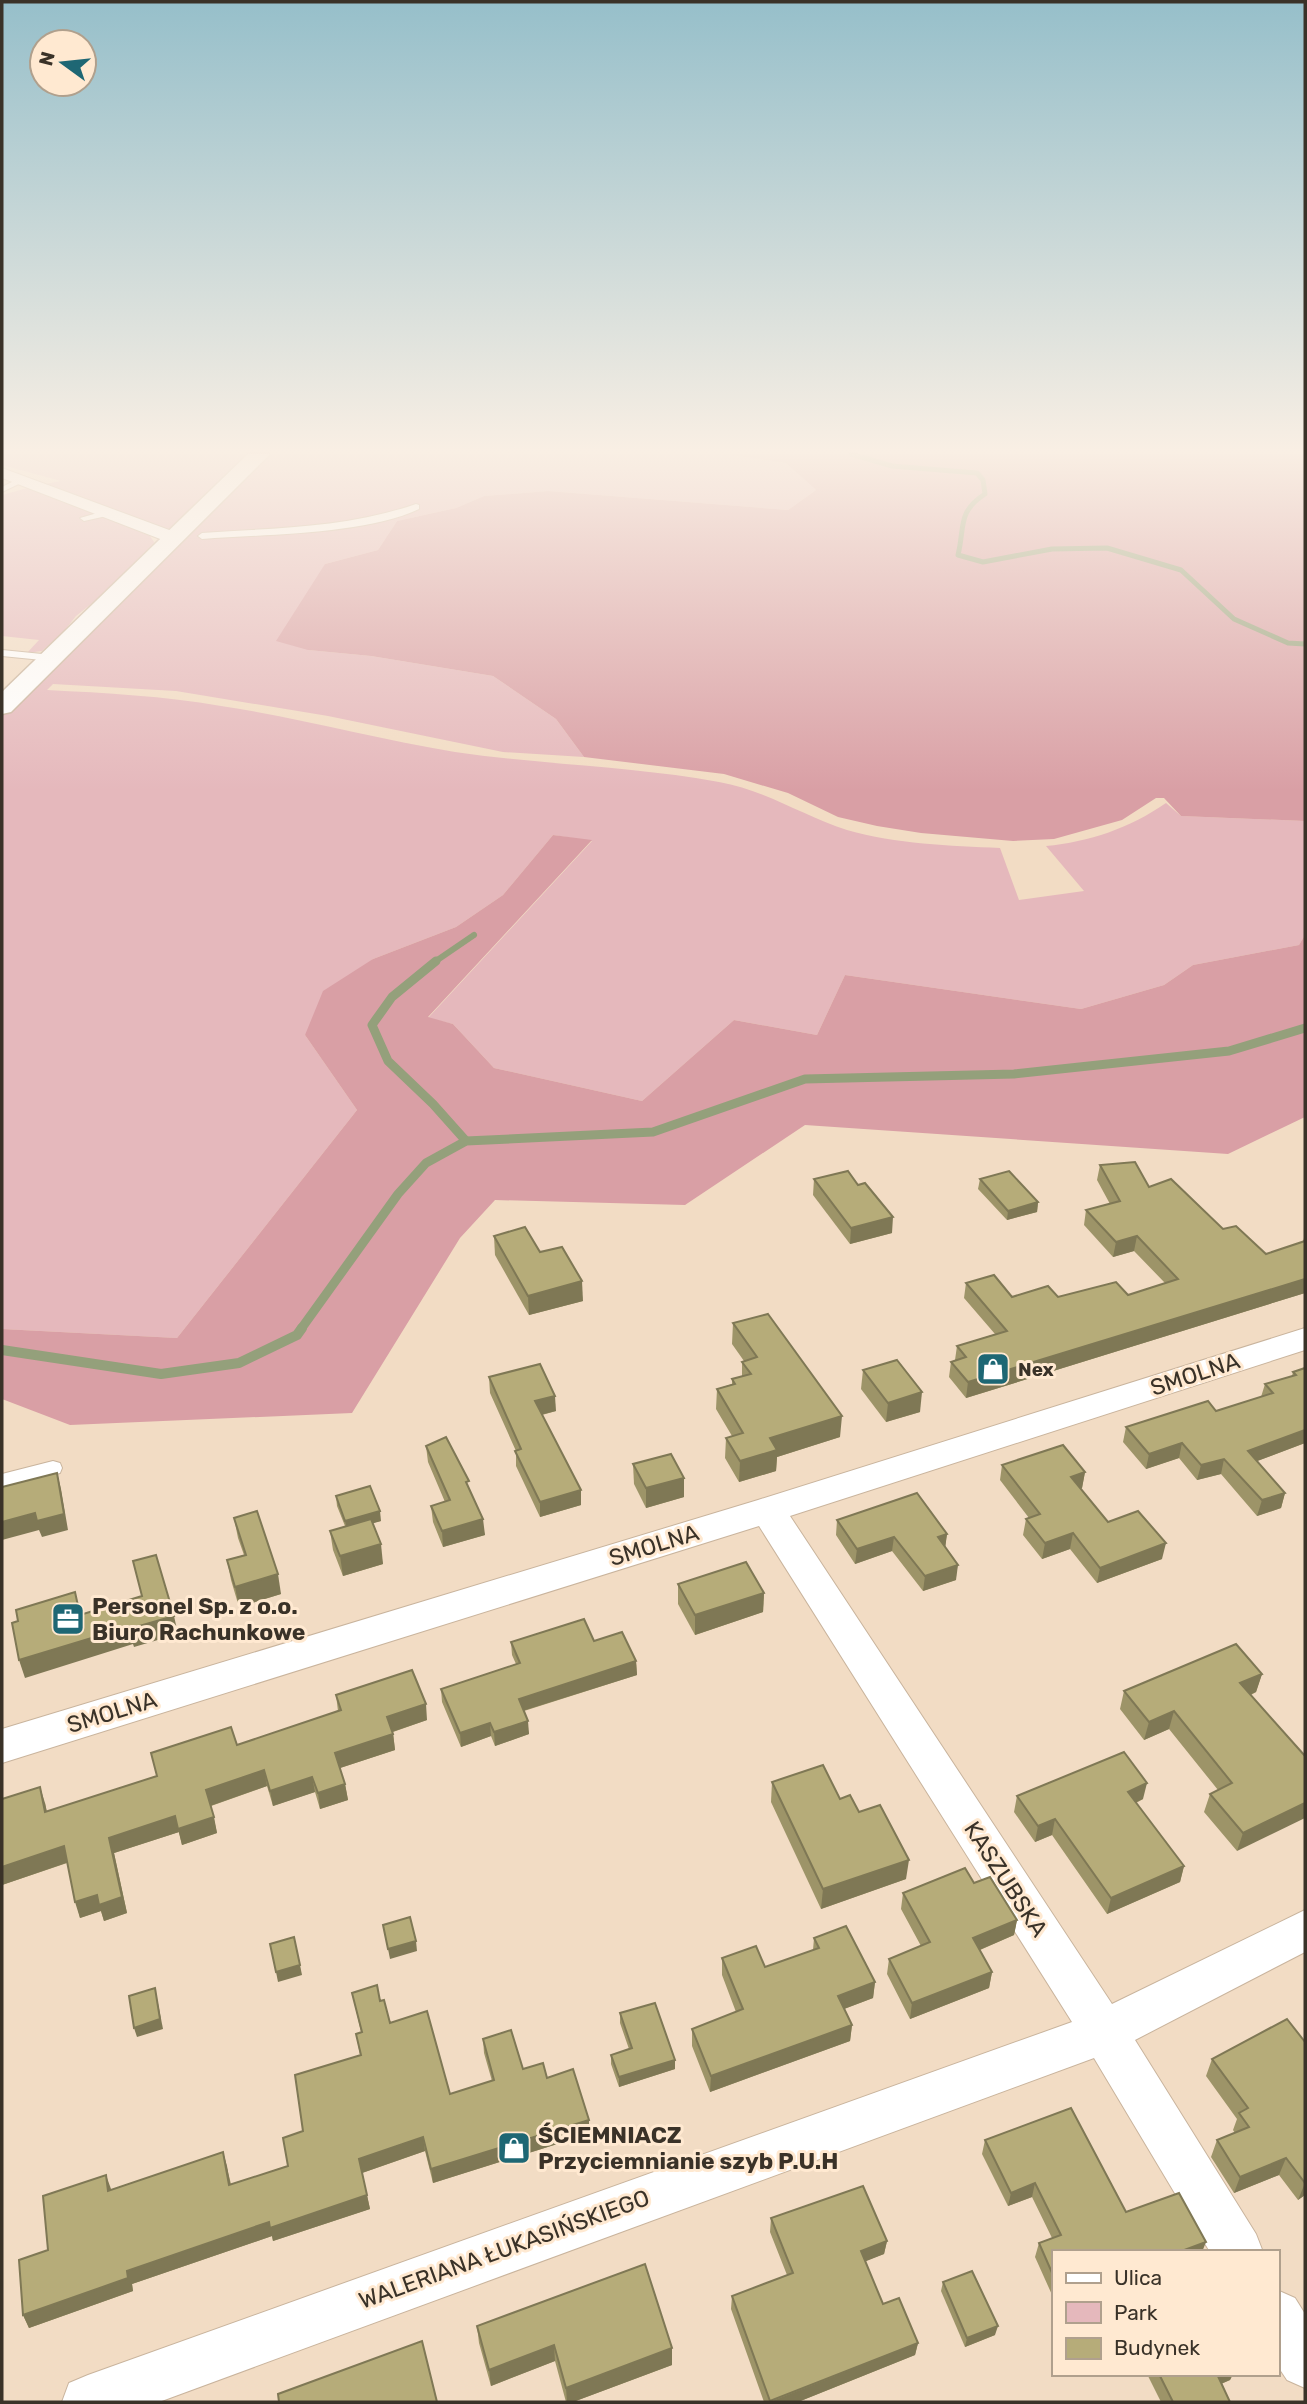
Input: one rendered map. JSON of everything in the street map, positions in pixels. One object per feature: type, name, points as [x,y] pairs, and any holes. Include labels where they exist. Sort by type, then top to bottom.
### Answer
[{"type":"main road","points":[[3,704],[145,566]]},
{"type":"street","name":"SMOLNA","points":[[2,1746],[768,1510],[1305,1339]]},
{"type":"street","name":"KASZUBSKA","points":[[768,1510],[1104,2032],[1237,2250]]},
{"type":"street","name":"WALERIANA ŁUKASIŃSKIEGO","points":[[88,2402],[1104,2032],[1305,1930]]},
{"type":"street","points":[[1279,2319],[1305,2362]]},
{"type":"lane","points":[[2,653],[52,658]]},
{"type":"lane","points":[[2,1481],[53,1468]]},
{"type":"green space","points":[[2,566],[135,566],[76,616],[42,651],[27,653],[39,640],[2,636]]},
{"type":"green space","points":[[154,566],[325,566],[308,650],[371,656],[493,676],[556,719],[584,757],[503,752],[328,716],[176,691],[53,684],[47,690],[135,695],[200,703],[280,716],[455,752],[653,772],[719,782],[752,791],[831,824],[866,835],[923,844],[1000,848],[1019,900],[1084,891],[1046,846],[1078,841],[1124,827],[1166,803],[1181,816],[1305,821],[1305,935],[1299,945],[1193,965],[1164,985],[1081,1009],[845,975],[817,1035],[734,1020],[642,1101],[494,1068],[453,1024],[428,1018],[592,841],[553,835],[503,895],[456,927],[373,959],[305,1035],[357,1110],[177,1338],[2,1329],[2,716]]},
{"type":"shaded area","points":[[324,566],[1305,566],[1305,821],[1181,816],[1164,798],[1156,798],[1122,820],[1054,839],[1013,841],[921,833],[877,826],[838,817],[788,793],[724,774],[584,757],[556,719],[493,676],[371,656],[308,650],[276,641]]},
{"type":"shaded area","points":[[553,835],[592,840],[428,1017],[453,1024],[494,1068],[642,1101],[734,1020],[817,1035],[845,975],[1081,1009],[1164,985],[1193,965],[1299,945],[1305,935],[1305,1117],[1228,1154],[805,1125],[685,1205],[495,1200],[460,1238],[352,1413],[70,1425],[2,1399],[2,1329],[177,1338],[357,1110],[305,1035],[323,991],[373,959],[456,927],[503,895]]},
{"type":"building","points":[[1135,1162],[1149,1187],[1171,1179],[1223,1229],[1236,1226],[1266,1254],[1305,1241],[1305,1279],[968,1382],[951,1362],[966,1357],[957,1346],[1007,1331],[966,1283],[994,1275],[1012,1297],[1048,1286],[1058,1297],[1116,1282],[1128,1295],[1178,1279],[1137,1236],[1116,1242],[1086,1210],[1120,1201],[1100,1165]]},
{"type":"building","points":[[848,1171],[858,1185],[865,1183],[893,1217],[851,1228],[814,1179]]},
{"type":"building","points":[[1009,1171],[1038,1202],[1008,1211],[980,1179]]},
{"type":"building","points":[[525,1227],[540,1252],[562,1247],[582,1281],[528,1296],[494,1236]]},
{"type":"building","points":[[768,1314],[842,1416],[770,1438],[777,1450],[740,1461],[726,1438],[743,1433],[717,1389],[735,1384],[732,1379],[751,1374],[742,1362],[757,1357],[733,1323]]},
{"type":"building","points":[[897,1360],[922,1392],[888,1403],[863,1370]]},
{"type":"building","points":[[540,1364],[555,1396],[535,1401],[581,1490],[540,1502],[515,1451],[521,1449],[489,1377]]},
{"type":"building","points":[[1305,1368],[1305,1430],[1248,1451],[1285,1493],[1262,1500],[1224,1459],[1201,1465],[1182,1443],[1149,1454],[1126,1427],[1208,1401],[1216,1411],[1273,1393],[1265,1384],[1296,1375],[1293,1372]]},
{"type":"building","points":[[446,1437],[469,1481],[466,1482],[483,1519],[442,1531],[431,1506],[450,1500],[426,1446]]},
{"type":"building","points":[[1063,1445],[1085,1472],[1071,1477],[1108,1522],[1138,1511],[1166,1543],[1100,1568],[1073,1533],[1045,1543],[1026,1519],[1040,1514],[1002,1465]]},
{"type":"building","points":[[671,1454],[684,1478],[646,1488],[633,1464]]},
{"type":"building","points":[[57,1473],[64,1514],[37,1521],[35,1513],[2,1522],[2,1487]]},
{"type":"building","points":[[370,1486],[380,1511],[345,1521],[336,1496]]},
{"type":"building","points":[[917,1493],[947,1534],[938,1537],[958,1565],[925,1576],[894,1537],[857,1549],[837,1520]]},
{"type":"building","points":[[257,1511],[278,1574],[235,1587],[227,1560],[246,1555],[234,1518]]},
{"type":"building","points":[[371,1519],[381,1544],[340,1556],[330,1531]]},
{"type":"building","points":[[156,1555],[174,1616],[19,1660],[12,1623],[18,1621],[16,1610],[75,1592],[80,1615],[142,1596],[133,1561]]},
{"type":"building","points":[[746,1562],[764,1593],[695,1615],[678,1584]]},
{"type":"building","points":[[584,1619],[594,1641],[622,1632],[636,1661],[519,1699],[528,1721],[494,1732],[490,1723],[460,1733],[441,1689],[520,1663],[511,1642]]},
{"type":"building","points":[[1236,1644],[1262,1674],[1240,1683],[1305,1756],[1305,1803],[1243,1833],[1210,1794],[1232,1783],[1174,1711],[1149,1722],[1124,1691]]},
{"type":"building","points":[[412,1670],[426,1704],[387,1717],[393,1734],[335,1753],[345,1784],[318,1793],[312,1777],[270,1791],[264,1770],[206,1790],[214,1817],[178,1829],[175,1816],[109,1838],[122,1897],[99,1905],[97,1895],[75,1902],[64,1846],[2,1867],[2,1799],[40,1787],[45,1812],[157,1776],[151,1753],[231,1727],[237,1745],[341,1710],[336,1695]]},
{"type":"building","points":[[1124,1752],[1147,1783],[1128,1792],[1184,1866],[1111,1898],[1055,1819],[1038,1826],[1017,1796]]},
{"type":"building","points":[[823,1765],[840,1799],[850,1795],[859,1812],[880,1805],[909,1860],[823,1889],[772,1782]]},
{"type":"building","points":[[965,1868],[974,1883],[990,1877],[1017,1920],[973,1938],[992,1972],[912,2003],[889,1959],[930,1942],[903,1893]]},
{"type":"building","points":[[410,1917],[416,1941],[388,1949],[383,1925]]},
{"type":"building","points":[[846,1926],[875,1982],[838,1996],[852,2025],[711,2076],[692,2029],[743,2009],[722,1958],[756,1946],[765,1967],[819,1948],[814,1938]]},
{"type":"building","points":[[294,1937],[300,1965],[276,1972],[270,1944]]},
{"type":"building","points":[[377,1985],[380,2001],[384,2000],[390,2023],[427,2011],[450,2094],[494,2080],[483,2039],[511,2030],[523,2069],[543,2063],[547,2078],[573,2069],[589,2120],[431,2169],[423,2137],[359,2159],[367,2195],[270,2228],[269,2222],[127,2271],[128,2278],[23,2315],[19,2260],[48,2250],[43,2196],[106,2175],[108,2191],[223,2152],[229,2185],[288,2166],[283,2138],[303,2131],[295,2075],[361,2055],[356,2034],[362,2032],[352,1993]]},
{"type":"building","points":[[155,1988],[160,2019],[134,2028],[129,1996]]},
{"type":"building","points":[[655,2003],[675,2060],[619,2077],[611,2055],[632,2048],[620,2013]]},
{"type":"building","points":[[1287,2019],[1305,2042],[1305,2183],[1286,2158],[1240,2177],[1217,2140],[1249,2127],[1239,2113],[1248,2108],[1212,2059]]},
{"type":"building","points":[[1071,2108],[1126,2212],[1179,2193],[1206,2242],[1184,2250],[1052,2250],[1052,2273],[1039,2243],[1061,2235],[1035,2183],[1011,2193],[985,2140]]},
{"type":"building","points":[[863,2186],[887,2241],[861,2251],[883,2304],[899,2298],[918,2343],[770,2401],[732,2296],[793,2273],[771,2218]]},
{"type":"building","points":[[645,2264],[672,2348],[566,2388],[554,2345],[489,2370],[477,2326]]},
{"type":"building","points":[[972,2271],[998,2326],[967,2338],[943,2282]]},
{"type":"building","points":[[422,2341],[437,2402],[279,2402],[278,2394]]},
{"type":"building","points":[[1160,2376],[1218,2376],[1230,2402],[1173,2402]]},
{"type":"waterway","points":[[1168,566],[1181,570],[1234,619],[1288,643],[1305,644]]},
{"type":"waterway","points":[[433,963],[474,935]]},
{"type":"waterway","points":[[436,961],[392,997],[372,1025],[388,1061],[433,1104],[466,1141]]},
{"type":"waterway","points":[[466,1141],[653,1132],[805,1079],[1014,1074],[1229,1051],[1305,1028]]},
{"type":"waterway","points":[[301,1329],[398,1194],[426,1163],[466,1141]]},
{"type":"waterway","points":[[2,1350],[161,1374],[239,1363],[297,1335],[302,1328]]},
{"type":"place","name":"Nex","points":[[993,1369]]},
{"type":"place","name":"Personel Sp. z o.o. Biuro Rachunkowe","points":[[68,1619]]},
{"type":"place","name":"ŚCIEMNIACZ Przyciemnianie szyb P.U.H","points":[[514,2148]]}]
